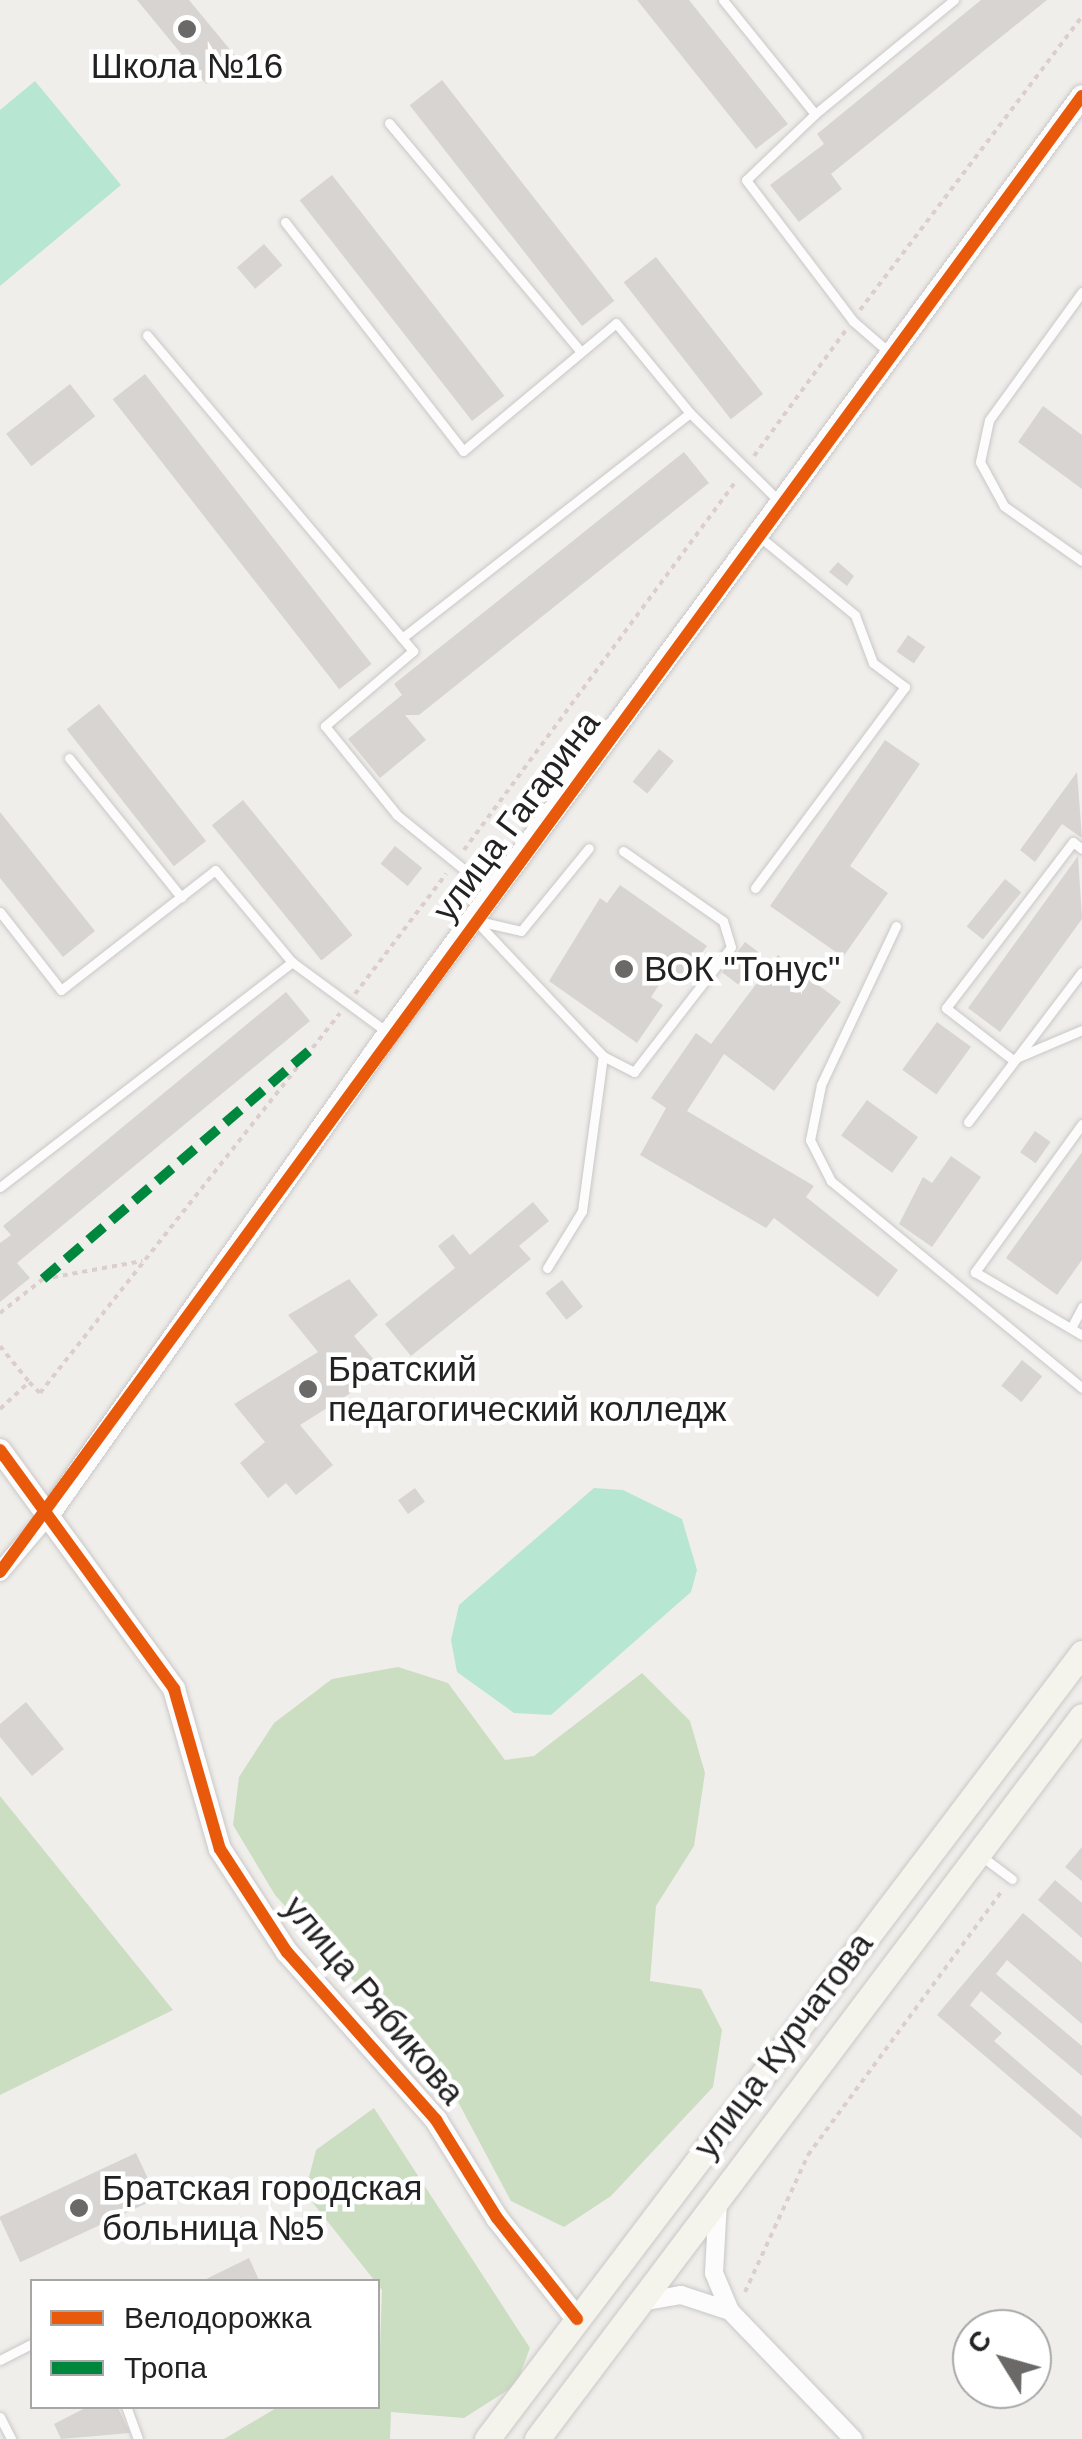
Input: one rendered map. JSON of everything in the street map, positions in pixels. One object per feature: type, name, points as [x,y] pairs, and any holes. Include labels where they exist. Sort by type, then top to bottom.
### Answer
[{"type":"main road","name":"улица Курчатова","points":[[487,2439],[1082,1654]]},
{"type":"main road","points":[[537,2439],[1082,1716]]},
{"type":"main road","points":[[1018,1734],[1049,1758]]},
{"type":"street","name":"улица Гагарина","points":[[0,1572],[49,1514],[389,1034],[1082,96]]},
{"type":"street","name":"улица Рябикова","points":[[0,1450],[174,1689],[220,1849],[278,1937],[436,2120],[497,2218],[578,2319]]},
{"type":"street","points":[[718,2198],[714,2273],[730,2312],[853,2439]]},
{"type":"street","points":[[641,2302],[681,2296],[730,2312]]},
{"type":"lane","points":[[723,0],[815,114]]},
{"type":"lane","points":[[892,356],[853,321],[746,180],[815,114],[954,0]]},
{"type":"lane","points":[[388,122],[581,352]]},
{"type":"lane","points":[[285,222],[464,451],[616,323],[690,413],[783,505]]},
{"type":"lane","points":[[1082,292],[988,420],[980,462],[1004,506],[1082,561]]},
{"type":"lane","points":[[147,335],[413,651],[326,726],[397,815],[495,894]]},
{"type":"lane","points":[[402,638],[690,413]]},
{"type":"lane","points":[[755,888],[905,687],[873,664],[855,615],[760,536]]},
{"type":"lane","points":[[69,758],[181,897]]},
{"type":"lane","points":[[1014,1060],[946,1008],[1074,842],[1082,848]]},
{"type":"lane","points":[[475,920],[521,931],[590,848]]},
{"type":"lane","points":[[475,920],[604,1056],[634,1072],[654,1058],[731,948],[722,921],[623,851]]},
{"type":"lane","points":[[0,912],[61,990],[215,870],[292,962],[389,1034]]},
{"type":"lane","points":[[896,926],[821,1085],[810,1140],[831,1181],[1082,1388]]},
{"type":"lane","points":[[0,1187],[292,962]]},
{"type":"lane","points":[[968,1122],[1082,972]]},
{"type":"lane","points":[[1014,1060],[1082,1030]]},
{"type":"lane","points":[[546,1268],[582,1210],[604,1056]]},
{"type":"lane","points":[[1082,1124],[975,1272],[1082,1335]]},
{"type":"lane","points":[[1071,1328],[1082,1307]]},
{"type":"lane","points":[[978,1854],[1012,1879]]},
{"type":"lane","points":[[0,2360],[30,2345]]},
{"type":"lane","points":[[127,2409],[138,2439]]},
{"type":"lane","points":[[0,2417],[11,2439]]},
{"type":"path","points":[[0,1346],[40,1393],[455,862],[1082,16]]},
{"type":"path","points":[[0,1312],[43,1279],[145,1260]]},
{"type":"path","points":[[0,1410],[30,1382]]},
{"type":"path","points":[[746,2292],[808,2155],[1012,1879]]},
{"type":"green space","points":[[35,81],[121,185],[0,286],[0,110]]},
{"type":"green space","points":[[594,1488],[623,1490],[682,1519],[697,1570],[691,1592],[551,1715],[514,1713],[457,1672],[451,1640],[459,1605]]},
{"type":"green space","points":[[398,1667],[448,1683],[505,1760],[534,1756],[642,1673],[690,1721],[705,1773],[694,1846],[656,1906],[650,1981],[701,1989],[722,2030],[713,2087],[611,2196],[564,2227],[511,2201],[449,2085],[275,1895],[233,1825],[239,1777],[274,1723],[332,1679]]},
{"type":"green space","points":[[0,1796],[173,2010],[0,2095]]},
{"type":"green space","points":[[374,2108],[530,2348],[516,2385],[464,2418],[391,2412],[390,2439],[224,2439],[275,2409],[380,2409],[380,2279],[373,2279],[305,2193],[316,2150]]},
{"type":"building","name":"Школа №16","points":[[137,0],[189,0],[237,58],[206,84]]},
{"type":"building","points":[[637,0],[689,0],[788,124],[756,149]]},
{"type":"building","points":[[981,0],[1047,0],[831,174],[842,189],[799,222],[770,185],[824,144],[817,134]]},
{"type":"building","points":[[442,80],[614,301],[582,326],[410,105]]},
{"type":"building","points":[[332,175],[504,396],[472,421],[300,200]]},
{"type":"building","points":[[264,244],[282,265],[255,289],[237,268]]},
{"type":"building","points":[[656,257],[763,394],[731,419],[624,282]]},
{"type":"building","points":[[145,374],[372,664],[339,689],[113,399]]},
{"type":"building","points":[[70,384],[95,416],[31,466],[6,434]]},
{"type":"building","points":[[1043,406],[1082,435],[1082,489],[1018,442]]},
{"type":"building","points":[[684,452],[709,483],[419,715],[405,715],[426,740],[380,778],[348,739],[402,695],[394,684]]},
{"type":"building","points":[[838,562],[854,576],[847,586],[829,572]]},
{"type":"building","points":[[908,635],[925,647],[914,663],[897,651]]},
{"type":"building","points":[[99,704],[206,841],[174,866],[67,729]]},
{"type":"building","points":[[885,740],[920,764],[850,866],[888,893],[843,957],[770,906]]},
{"type":"building","points":[[659,749],[674,761],[647,794],[633,782]]},
{"type":"building","points":[[1077,772],[1082,838],[1062,824],[1035,862],[1020,850]]},
{"type":"building","points":[[243,800],[353,935],[321,960],[212,825]]},
{"type":"building","points":[[0,812],[95,931],[63,957],[0,878]]},
{"type":"building","points":[[395,846],[422,868],[408,886],[381,864]]},
{"type":"building","points":[[1078,856],[1082,919],[1000,1032],[968,1008]]},
{"type":"building","points":[[1005,879],[1021,892],[983,940],[967,926]]},
{"type":"building","name":"ВОК \"Тонус\"","points":[[620,885],[707,946],[679,985],[665,976],[651,997],[663,1005],[637,1043],[549,981],[600,898],[607,903]]},
{"type":"building","points":[[745,942],[761,954],[738,984],[722,972]]},
{"type":"building","points":[[778,955],[841,1002],[774,1091],[724,1054],[687,1111],[814,1186],[806,1197],[898,1270],[878,1297],[774,1218],[766,1228],[640,1155],[666,1108],[651,1098],[696,1033],[711,1044]]},
{"type":"building","points":[[286,992],[310,1021],[17,1263],[30,1278],[0,1302],[0,1243],[11,1235],[3,1226]]},
{"type":"building","points":[[937,1022],[971,1047],[936,1094],[902,1070]]},
{"type":"building","points":[[867,1100],[918,1137],[892,1173],[841,1136]]},
{"type":"building","points":[[1035,1131],[1051,1142],[1036,1163],[1020,1152]]},
{"type":"building","points":[[1082,1152],[1082,1260],[1057,1295],[1006,1258]]},
{"type":"building","points":[[951,1156],[981,1177],[932,1247],[899,1224],[923,1177],[932,1183]]},
{"type":"building","points":[[533,1202],[549,1221],[519,1246],[531,1259],[411,1356],[385,1324],[455,1268],[438,1246],[453,1234],[470,1255]]},
{"type":"building","name":"Братский педагогический колледж","points":[[349,1279],[378,1315],[354,1336],[384,1372],[300,1425],[333,1465],[296,1495],[286,1483],[268,1498],[240,1463],[265,1442],[234,1404],[318,1352],[288,1315]]},
{"type":"building","points":[[562,1280],[583,1307],[566,1320],[545,1293]]},
{"type":"building","points":[[1022,1360],[1042,1376],[1021,1402],[1001,1386]]},
{"type":"building","points":[[415,1488],[425,1502],[408,1514],[398,1500]]},
{"type":"building","points":[[26,1702],[64,1749],[32,1776],[0,1737],[0,1724]]},
{"type":"building","points":[[1082,1847],[1082,1881],[1065,1867]]},
{"type":"building","points":[[1055,1880],[1082,1903],[1082,1938],[1038,1900]]},
{"type":"building","points":[[1023,1913],[1082,1963],[1082,2024],[1007,1960],[996,1974],[1082,2046],[1082,2076],[981,1991],[970,2005],[1002,2033],[994,2041],[1082,2117],[1082,2139],[937,2015]]},
{"type":"building","name":"Братская городская больница №5","points":[[136,2153],[157,2198],[20,2262],[0,2216]]},
{"type":"building","points":[[249,2258],[259,2279],[206,2279]]},
{"type":"building","points":[[83,2409],[118,2409],[130,2433],[61,2439],[54,2424]]},
{"type":"marked path","points":[[43,1279],[311,1049]]},
{"type":"cycle path","points":[[0,1572],[1082,96]]},
{"type":"cycle path","points":[[0,1450],[174,1689],[220,1849],[287,1952],[436,2120],[497,2218],[577,2319]]},
{"type":"place","name":"Школа №16","points":[[187,29]]},
{"type":"place","name":"ВОК \"Тонус\"","points":[[624,969]]},
{"type":"place","name":"Братский педагогический колледж","points":[[308,1389]]},
{"type":"place","name":"Братская городская больница №5","points":[[79,2208]]}]
